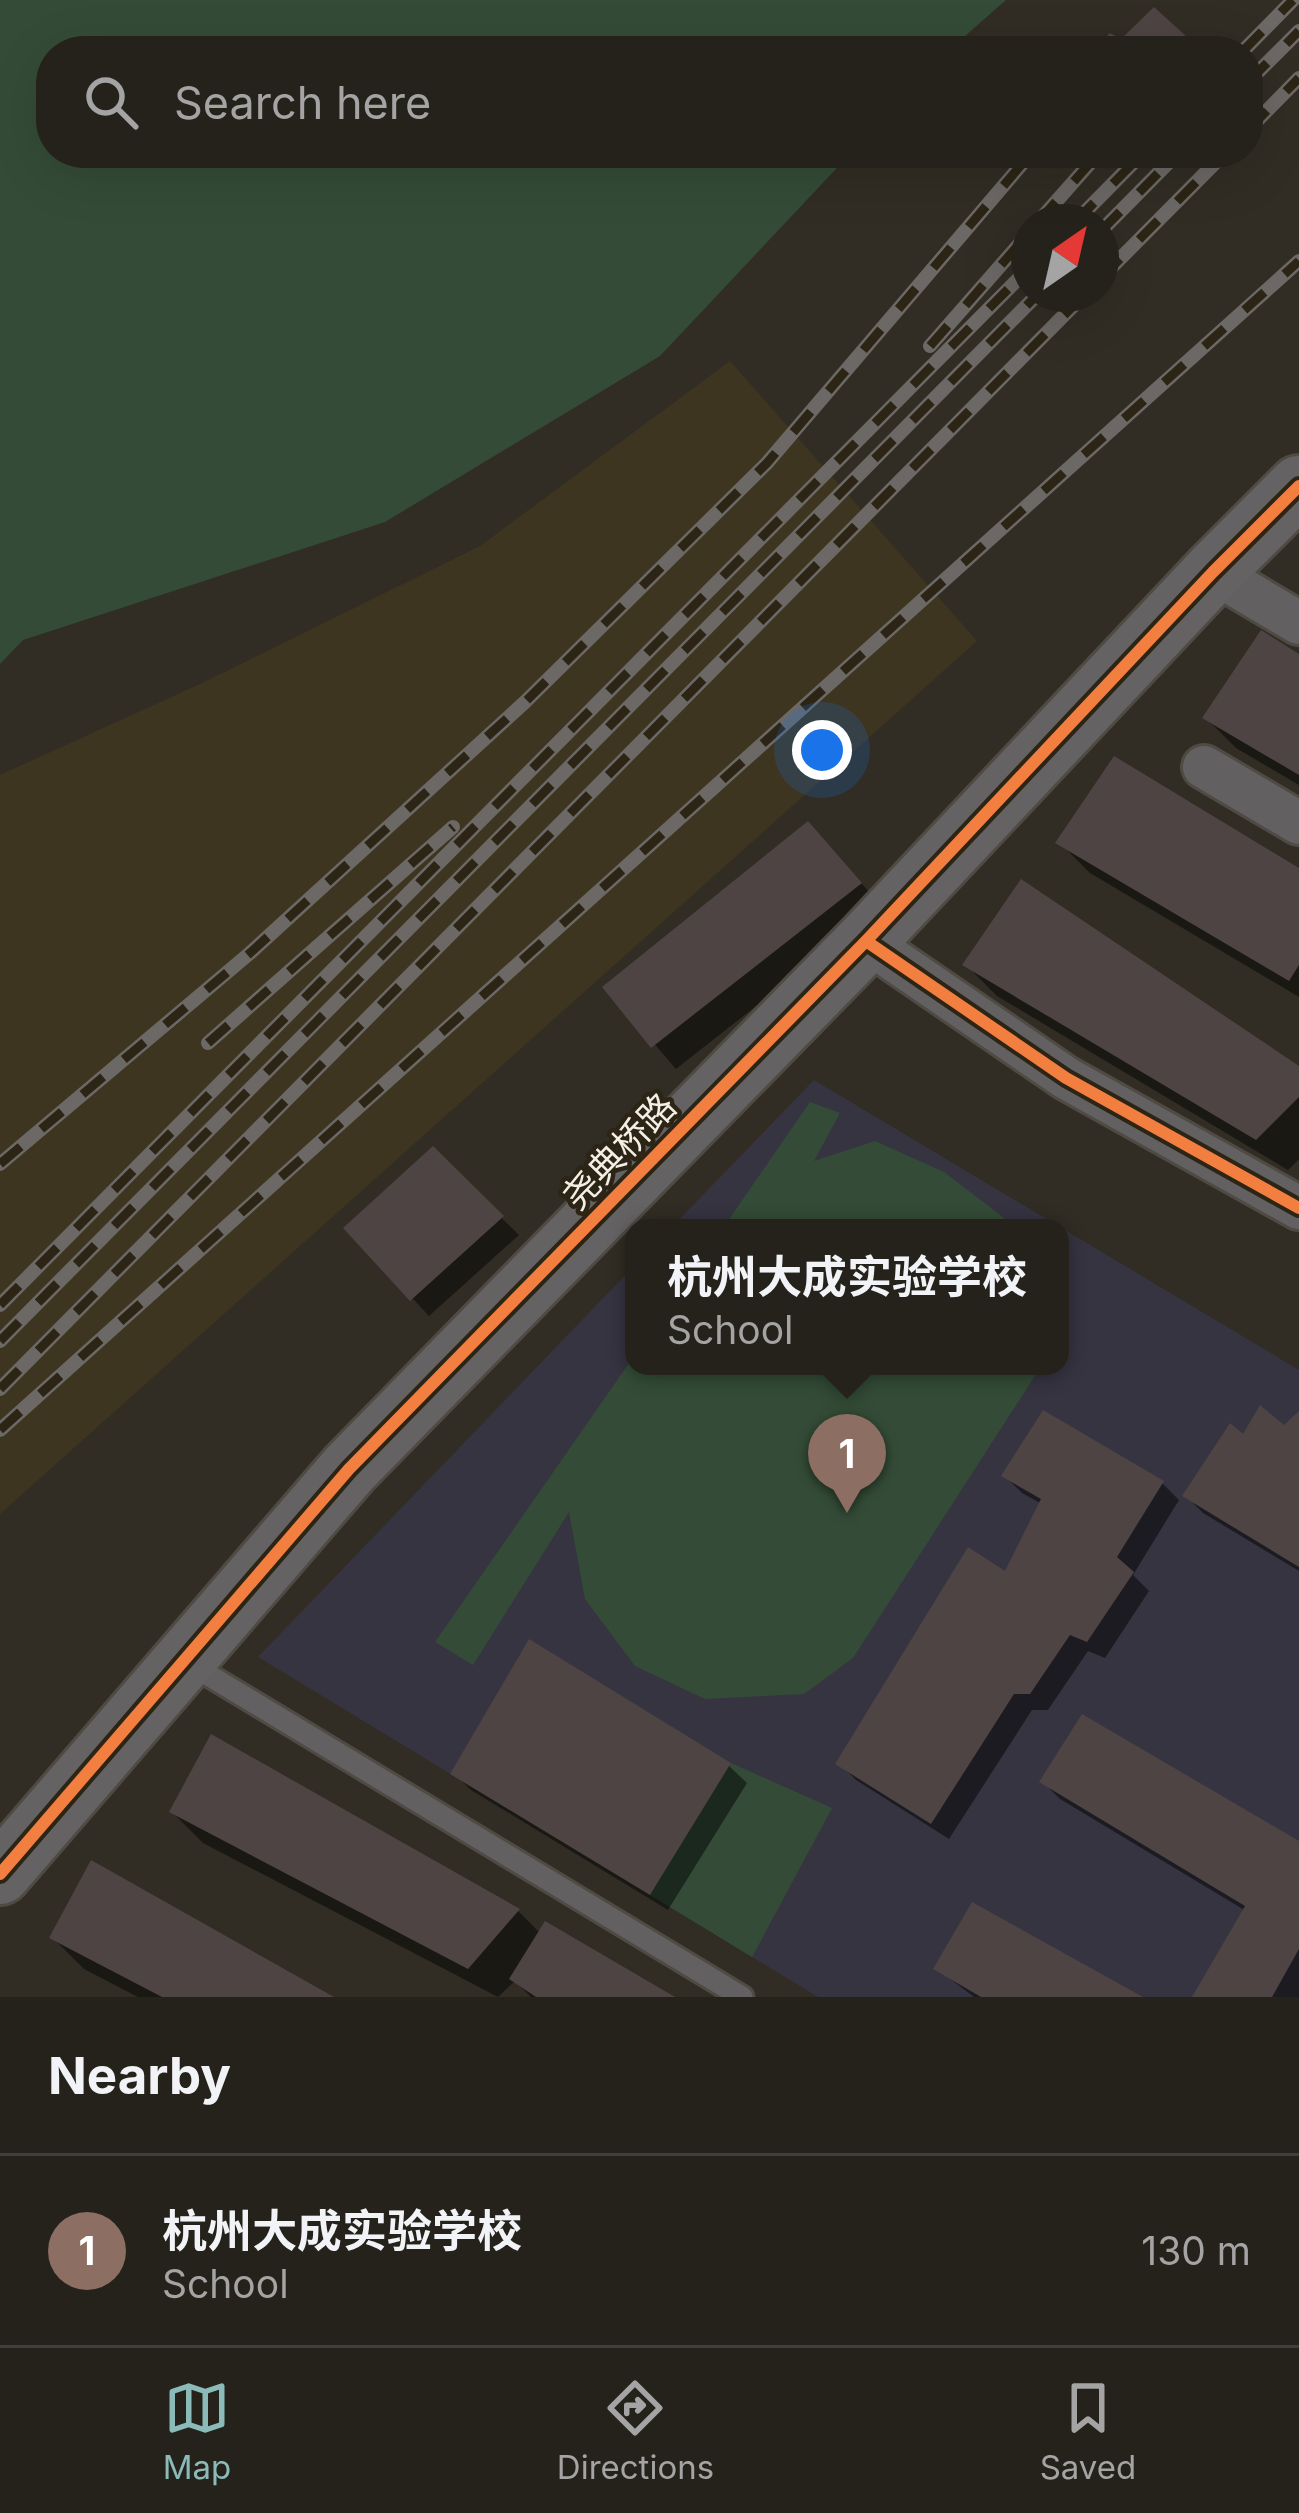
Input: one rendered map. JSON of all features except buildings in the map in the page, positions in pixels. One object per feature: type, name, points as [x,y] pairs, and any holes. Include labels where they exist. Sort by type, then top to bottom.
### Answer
[{"type":"street","name":"尧典桥路","points":[[0,1874],[349,1469],[866,941],[1299,486]]},
{"type":"street","points":[[1213,572],[1299,622]]},
{"type":"street","points":[[1204,767],[1299,823]]},
{"type":"street","points":[[866,941],[1066,1078],[1299,1208]]},
{"type":"lane","points":[[184,1660],[742,1997]]},
{"type":"shaded area","points":[[730,361],[977,641],[0,1514],[0,775],[200,684],[480,546]]},
{"type":"shaded area","points":[[814,1080],[1046,1219],[680,1219]]},
{"type":"shaded area","points":[[1069,1232],[1299,1370],[1299,1997],[818,1997],[258,1657],[625,1275],[625,1375],[1069,1375]]},
{"type":"green space","points":[[0,0],[1006,0],[965,36],[36,36],[36,168],[837,168],[660,356],[385,522],[23,640],[0,664]]},
{"type":"green space","points":[[810,1102],[840,1113],[814,1161],[875,1141],[944,1172],[1005,1219],[729,1219]]},
{"type":"green space","points":[[625,1369],[625,1375],[1035,1375],[853,1658],[804,1694],[705,1699],[635,1666],[585,1599],[569,1512],[473,1665],[435,1642]]},
{"type":"green space","points":[[731,1763],[832,1808],[752,1957],[650,1895]]},
{"type":"railway","points":[[1258,36],[1293,0]]},
{"type":"railway","points":[[1263,67],[1299,31]]},
{"type":"railway","points":[[1263,115],[1299,78]]},
{"type":"railway","points":[[0,1164],[250,953],[525,702],[767,463],[1019,168]]},
{"type":"railway","points":[[1054,204],[1086,168]]},
{"type":"railway","points":[[1093,204],[1128,168]]},
{"type":"railway","points":[[1119,213],[1163,168]]},
{"type":"railway","points":[[1119,260],[1210,168]]},
{"type":"railway","points":[[930,346],[1011,254]]},
{"type":"railway","points":[[0,1430],[1299,261]]},
{"type":"railway","points":[[0,1305],[1011,286]]},
{"type":"railway","points":[[0,1341],[1020,312]]},
{"type":"railway","points":[[0,1389],[1067,312]]},
{"type":"railway","points":[[208,1043],[453,827]]},
{"type":"cycle path","points":[[0,1874],[349,1469],[866,941],[1299,486]]},
{"type":"cycle path","points":[[866,941],[1066,1078],[1299,1208]]},
{"type":"place","name":"杭州大成实验学校","points":[[847,1513]]}]
